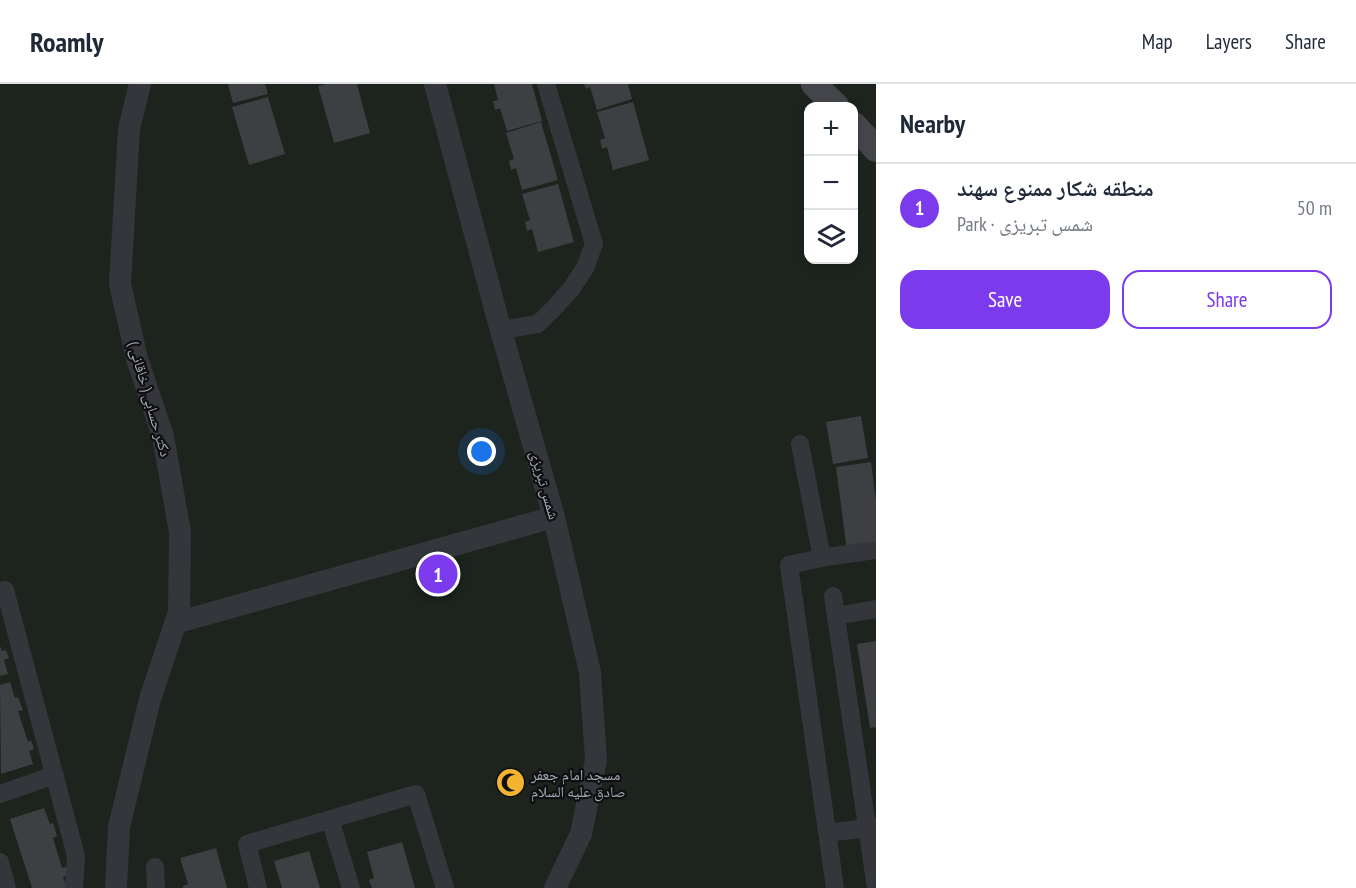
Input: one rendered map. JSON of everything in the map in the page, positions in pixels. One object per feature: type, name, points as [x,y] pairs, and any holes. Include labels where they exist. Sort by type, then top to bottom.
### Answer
[{"type":"main road","points":[[814,84],[832,102]]},
{"type":"main road","points":[[858,129],[876,149]]},
{"type":"street","name":"دکتر حسابی ( خاقانی )","points":[[116,888],[119,827],[150,699],[178,612],[180,532],[163,436],[136,359],[120,284],[129,129],[140,84]]},
{"type":"street","name":"شمس تبریزی","points":[[435,84],[554,517],[590,672],[596,760],[581,834],[555,888]]},
{"type":"street","points":[[501,330],[538,324],[550,313],[571,290],[585,268],[594,244],[546,84]]},
{"type":"street","points":[[800,444],[822,558]]},
{"type":"street","points":[[175,623],[554,517]]},
{"type":"street","points":[[835,888],[789,565],[876,550]]},
{"type":"street","points":[[5,590],[76,856],[74,888]]},
{"type":"street","points":[[833,596],[872,828],[876,888]]},
{"type":"street","points":[[836,616],[876,609]]},
{"type":"street","points":[[0,794],[55,775]]},
{"type":"street","points":[[258,888],[247,844],[417,794],[445,888]]},
{"type":"street","points":[[330,819],[351,888]]},
{"type":"street","points":[[827,833],[872,828]]},
{"type":"street","points":[[0,862],[7,888]]},
{"type":"street","points":[[155,867],[156,888]]},
{"type":"shaded area","points":[[0,84],[876,84],[876,888],[0,888]]},
{"type":"building","points":[[228,84],[265,84],[268,94],[233,103]]},
{"type":"building","points":[[357,84],[370,133],[334,143],[318,86]]},
{"type":"building","points":[[494,84],[532,84],[542,121],[507,131],[500,108],[495,110],[493,101],[498,100]]},
{"type":"building","points":[[584,84],[628,84],[632,99],[597,110],[590,87],[586,89]]},
{"type":"building","points":[[268,97],[285,154],[249,165],[232,107]]},
{"type":"building","points":[[633,102],[649,160],[613,170],[607,147],[602,149],[600,140],[605,138],[597,112]]},
{"type":"building","points":[[541,122],[558,180],[522,190],[516,168],[511,170],[509,161],[514,159],[506,133]]},
{"type":"building","points":[[558,184],[574,242],[538,252],[532,229],[527,231],[525,222],[530,220],[522,194]]},
{"type":"building","points":[[861,416],[868,458],[833,464],[826,422]]},
{"type":"building","points":[[871,462],[876,501],[876,547],[847,551],[836,467]]},
{"type":"building","points":[[876,641],[876,727],[870,728],[857,644]]},
{"type":"building","points":[[0,646],[2,651],[6,650],[9,658],[4,660],[8,674],[0,676]]},
{"type":"building","points":[[10,682],[15,698],[18,697],[23,710],[18,711],[28,742],[31,740],[34,749],[29,751],[33,764],[1,774],[0,685]]},
{"type":"building","points":[[44,808],[50,824],[53,823],[57,836],[53,838],[62,868],[66,867],[68,875],[63,877],[67,888],[32,888],[10,819]]},
{"type":"building","points":[[402,842],[415,888],[372,888],[369,880],[374,878],[367,852]]},
{"type":"building","points":[[216,848],[227,888],[183,888],[188,884],[180,858]]},
{"type":"building","points":[[309,851],[320,888],[282,888],[274,861]]},
{"type":"place","name":"منطقه شکار ممنوع سهند","points":[[438,574]]},
{"type":"place","name":"مسجد امام جعفر صادق علیه السلام","points":[[510,783]]}]
